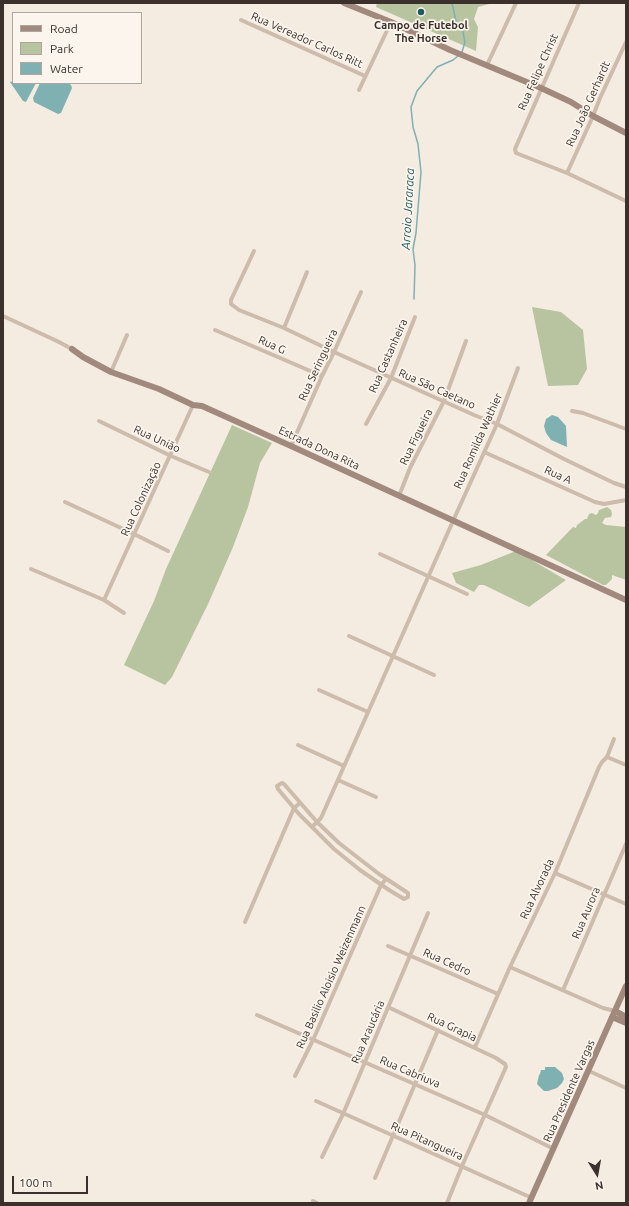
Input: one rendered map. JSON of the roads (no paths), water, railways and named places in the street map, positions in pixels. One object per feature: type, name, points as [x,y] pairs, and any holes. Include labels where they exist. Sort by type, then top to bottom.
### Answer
[{"type":"street","points":[[344,3],[391,22],[463,56],[541,88],[571,102],[593,116],[626,132]]},
{"type":"street","points":[[487,65],[516,3]]},
{"type":"street","name":"Rua Felipe Christ","points":[[567,174],[516,153],[515,149],[579,3]]},
{"type":"street","name":"Rua Vereador Carlos Ritt","points":[[241,20],[365,76]]},
{"type":"street","points":[[359,90],[391,22]]},
{"type":"street","name":"Rua João Gerhardt","points":[[567,174],[626,42]]},
{"type":"street","points":[[567,174],[626,201]]},
{"type":"street","name":"Rua São Caetano","points":[[254,250],[231,300],[231,304],[239,310],[284,328],[391,378],[497,424],[564,459],[614,483],[626,487]]},
{"type":"street","points":[[284,328],[307,272]]},
{"type":"street","name":"Rua Seringueira","points":[[291,446],[361,292]]},
{"type":"street","name":"Estrada Dona Rita","points":[[3,316],[57,341],[110,372],[194,405],[202,406],[626,600]]},
{"type":"street","name":"Rua Castanheira","points":[[366,424],[391,378],[415,317]]},
{"type":"street","name":"Rua G","points":[[215,330],[322,376]]},
{"type":"street","points":[[110,372],[127,335]]},
{"type":"street","name":"Rua Figueira","points":[[399,496],[410,468],[444,401],[466,341]]},
{"type":"street","name":"Rua Romilda Wathier","points":[[312,827],[321,818],[497,424],[518,368]]},
{"type":"street","name":"Rua Colonização","points":[[104,600],[194,405]]},
{"type":"street","points":[[572,411],[583,413],[626,429]]},
{"type":"street","name":"Rua União","points":[[99,421],[171,456],[209,472]]},
{"type":"street","name":"Rua A","points":[[484,452],[595,502],[604,504],[626,500]]},
{"type":"street","points":[[65,502],[168,551]]},
{"type":"street","points":[[380,554],[467,594]]},
{"type":"street","points":[[31,569],[104,600],[124,613]]},
{"type":"street","points":[[349,636],[434,675]]},
{"type":"street","points":[[319,690],[368,712]]},
{"type":"street","name":"Rua Alvorada","points":[[475,1047],[510,967],[555,874],[599,767],[608,757],[614,739]]},
{"type":"street","points":[[298,745],[344,766]]},
{"type":"street","points":[[608,757],[626,765]]},
{"type":"street","points":[[338,780],[376,797]]},
{"type":"street","points":[[279,784],[284,784],[317,822],[351,853],[386,879],[408,892],[408,897],[404,899],[347,859],[312,827],[294,808],[278,789],[279,784]]},
{"type":"street","points":[[245,922],[294,808],[300,803]]},
{"type":"street","name":"Rua Aurora","points":[[562,990],[626,844]]},
{"type":"street","points":[[555,874],[626,904]]},
{"type":"street","name":"Rua Basilio Aloisio Weizenmann","points":[[295,1076],[313,1040],[386,879]]},
{"type":"street","name":"Rua Araucária","points":[[322,1158],[343,1114],[428,913]]},
{"type":"street","name":"Rua Cedro","points":[[388,946],[498,994]]},
{"type":"street","points":[[510,967],[603,1008],[626,1023]]},
{"type":"street","name":"Rua Presidente Vargas","points":[[531,1200],[626,986]]},
{"type":"street","name":"Rua Grapia","points":[[388,1008],[503,1061],[506,1067],[485,1115]]},
{"type":"street","points":[[614,1014],[626,1017]]},
{"type":"street","name":"Rua Cabriuva","points":[[257,1015],[416,1084],[554,1148]]},
{"type":"street","points":[[375,1178],[438,1030]]},
{"type":"street","points":[[589,1071],[626,1088]]},
{"type":"street","name":"Rua Pitangueira","points":[[316,1101],[462,1166],[531,1200]]},
{"type":"street","points":[[447,1203],[485,1115]]},
{"type":"water","points":[[12,81],[12,84],[35,84],[26,102],[23,101],[10,82]]},
{"type":"water","points":[[40,84],[70,84],[72,88],[61,113],[58,114],[34,102],[33,98]]},
{"type":"water","points":[[552,415],[558,417],[566,426],[567,447],[551,440],[546,433],[544,426],[546,419]]},
{"type":"water","points":[[545,1067],[555,1067],[562,1073],[564,1079],[557,1088],[548,1091],[544,1091],[537,1084],[541,1070],[545,1070]]},
{"type":"waterway","name":"Arroio Jararaca","points":[[452,3],[456,21],[462,27],[465,42],[462,52]]},
{"type":"waterway","name":"Arroio Jararaca","points":[[414,299],[415,265],[413,249],[416,233],[421,172],[418,144],[413,127],[411,107],[417,91],[437,67],[453,60],[458,56]]},
{"type":"place","name":"Campo de Futebol The Horse","points":[[421,12]]}]
